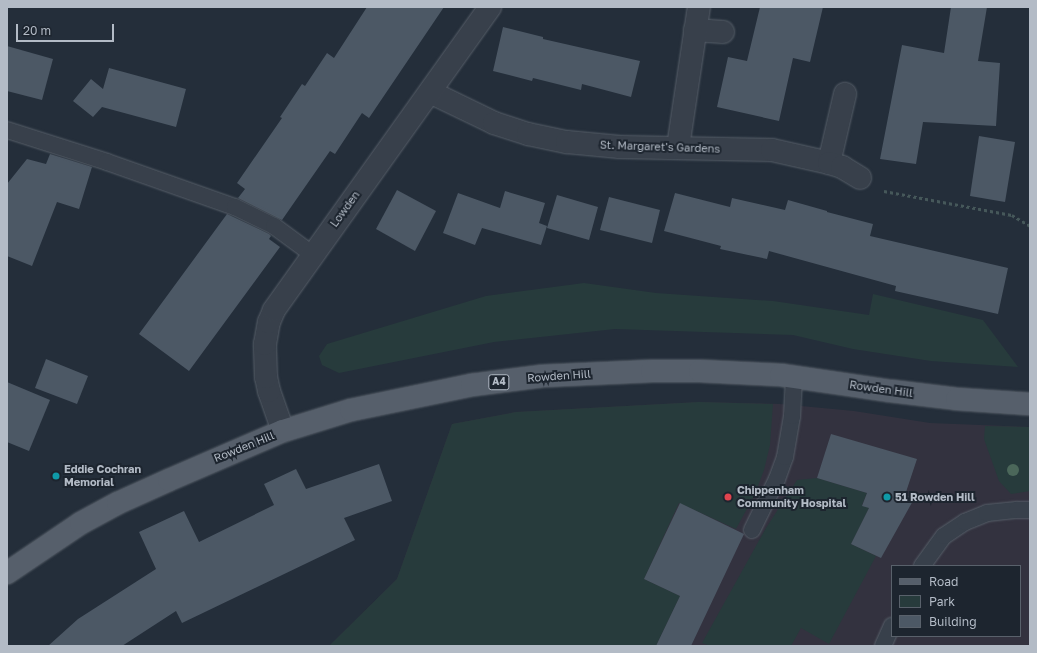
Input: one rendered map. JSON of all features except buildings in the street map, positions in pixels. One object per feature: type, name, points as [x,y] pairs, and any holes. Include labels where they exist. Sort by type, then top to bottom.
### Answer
[{"type":"main road","name":"Rowden Hill","points":[[7,573],[81,523],[118,503],[283,432],[344,412],[472,385],[542,376],[660,371],[750,373],[794,377],[957,399],[1030,404]]},
{"type":"street","name":"Lowden","points":[[283,432],[269,391],[266,377],[265,360],[267,333],[274,310],[280,299],[312,254],[490,7]]},
{"type":"street","points":[[678,147],[699,7]]},
{"type":"street","points":[[695,30],[723,32]]},
{"type":"street","name":"St. Margaret's Gardens","points":[[430,92],[494,123],[528,134],[567,142],[599,146],[772,150],[842,167],[860,178]]},
{"type":"street","points":[[828,163],[845,94]]},
{"type":"lane","points":[[7,130],[107,162],[235,207],[274,226],[312,254]]},
{"type":"lane","points":[[752,530],[777,479],[785,457],[792,416],[794,377]]},
{"type":"lane","points":[[923,565],[944,536],[965,522],[987,513],[1030,510]]},
{"type":"lane","points":[[883,646],[891,628]]},
{"type":"path","points":[[883,191],[1012,215],[1030,226]]},
{"type":"shaded area","name":"Chippenham Community Hospital","points":[[699,402],[780,404],[854,411],[930,423],[1030,427],[1030,646],[329,646],[397,579],[452,424],[516,412]]},
{"type":"green space","points":[[584,283],[656,293],[773,301],[869,315],[873,294],[983,320],[1018,367],[931,361],[853,349],[793,335],[615,329],[494,342],[339,373],[322,365],[319,356],[327,344],[486,296]]},
{"type":"green space","points":[[699,402],[773,404],[770,445],[764,470],[755,494],[736,529],[679,503],[644,579],[680,596],[656,646],[329,646],[397,579],[452,424],[516,412]]},
{"type":"green space","points":[[985,426],[1030,427],[1030,491],[1011,494],[999,481],[984,439]]},
{"type":"green space","points":[[817,478],[867,493],[862,505],[869,508],[851,544],[876,556],[829,644],[801,628],[791,646],[710,646],[702,643],[766,528],[797,480]]},
{"type":"place","name":"Eddie Cochran Memorial","points":[[56,476]]},
{"type":"place","name":"Chippenham Community Hospital","points":[[728,497]]},
{"type":"place","name":"51 Rowden Hill","points":[[887,497]]}]
